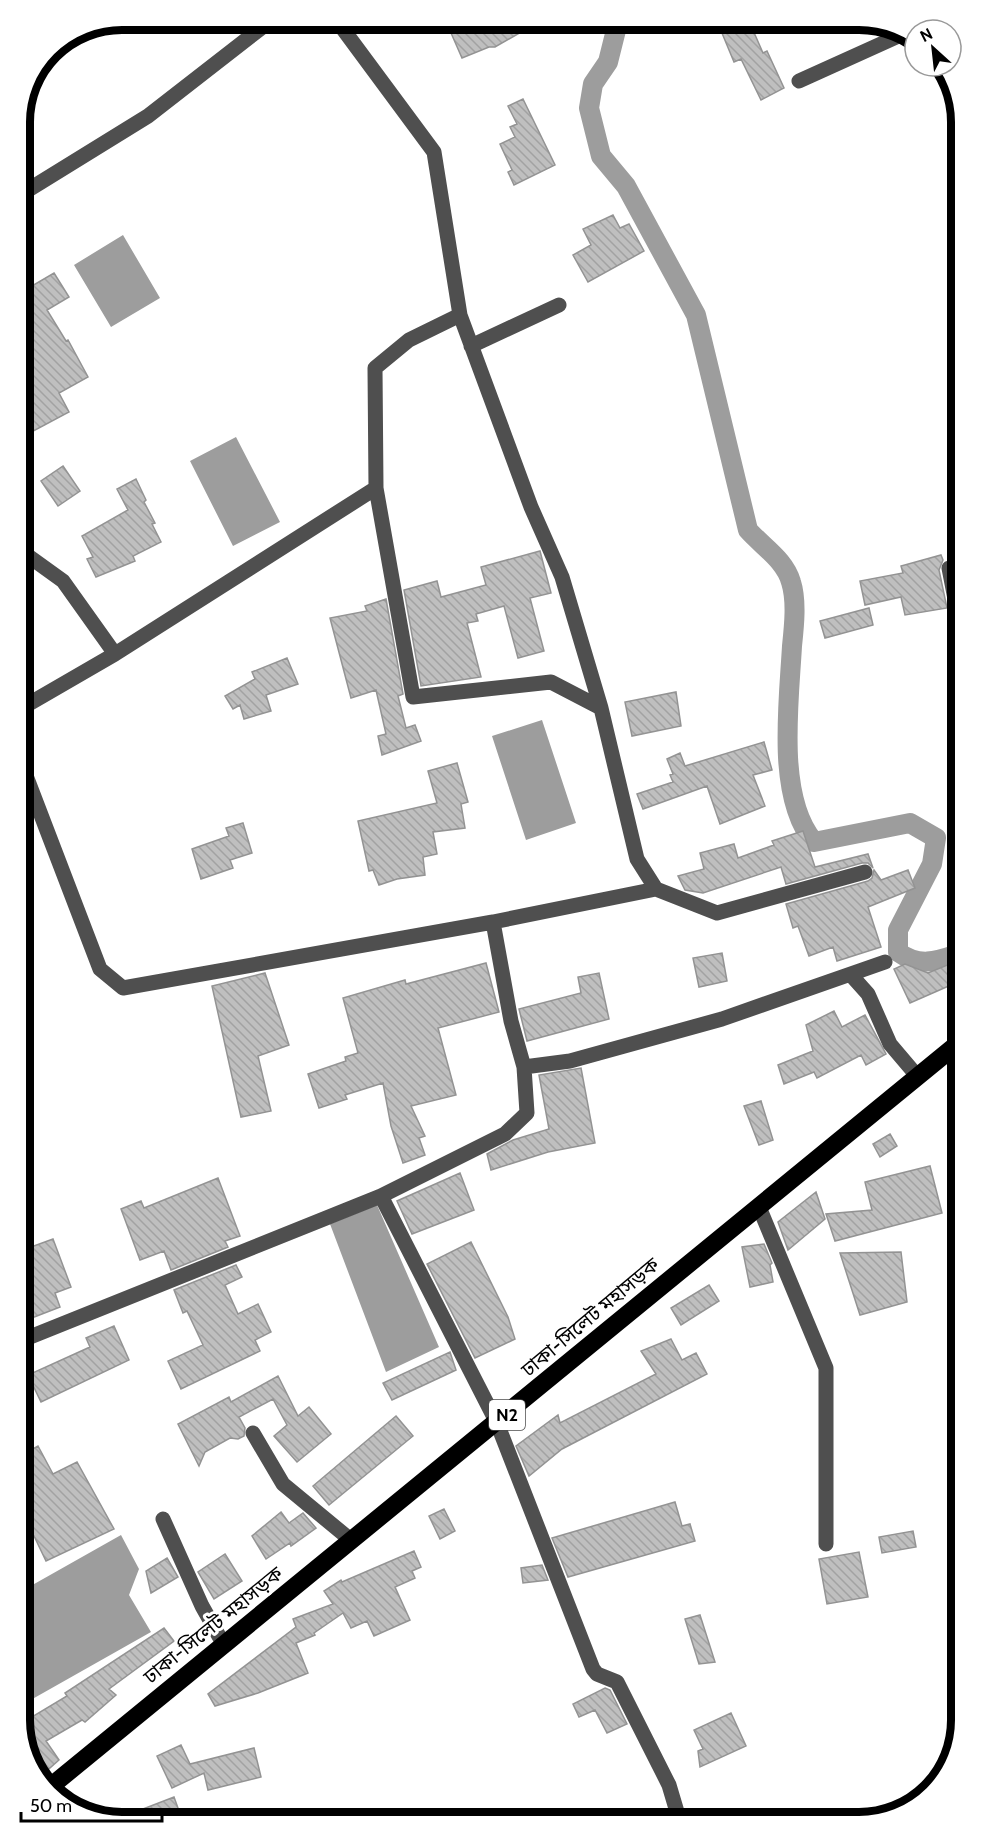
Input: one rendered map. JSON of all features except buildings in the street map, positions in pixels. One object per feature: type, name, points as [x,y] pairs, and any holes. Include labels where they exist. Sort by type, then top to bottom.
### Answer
[{"type":"highway","name":"ঢাকা-সিলেট মহাসড়ক","points":[[55,1783],[951,1050]]},
{"type":"street","points":[[30,189],[148,116],[260,30]]},
{"type":"street","points":[[344,30],[434,152],[460,315],[531,507],[562,577],[601,708],[637,859],[656,889]]},
{"type":"street","points":[[799,81],[895,38]]},
{"type":"street","points":[[471,346],[560,304]]},
{"type":"street","points":[[460,315],[409,340],[375,368],[376,488],[412,697],[551,682],[601,708]]},
{"type":"street","points":[[30,703],[115,654],[376,488]]},
{"type":"street","points":[[30,557],[63,581],[115,654]]},
{"type":"street","points":[[949,568],[951,578]]},
{"type":"street","points":[[30,786],[100,969],[123,988],[494,922],[656,889],[717,913],[865,872]]},
{"type":"street","points":[[30,1337],[381,1196],[505,1134],[527,1113],[524,1067],[511,1021],[494,922]]},
{"type":"street","points":[[524,1067],[570,1061],[722,1019],[885,962]]},
{"type":"street","points":[[851,975],[868,994],[891,1044],[918,1077]]},
{"type":"street","points":[[381,1196],[497,1423],[593,1669],[597,1674],[617,1682],[669,1785],[677,1812]]},
{"type":"street","points":[[759,1207],[826,1368],[825,1544]]},
{"type":"street","points":[[253,1433],[283,1484],[352,1541]]},
{"type":"street","points":[[163,1519],[202,1606],[224,1645]]},
{"type":"shaded area","points":[[123,235],[160,298],[111,327],[74,265]]},
{"type":"shaded area","points":[[236,437],[280,522],[233,546],[190,461]]},
{"type":"shaded area","points":[[542,720],[576,823],[526,840],[492,736]]},
{"type":"shaded area","points":[[377,1205],[439,1347],[386,1372],[330,1224]]},
{"type":"shaded area","points":[[121,1535],[139,1569],[129,1595],[151,1632],[30,1700],[30,1586]]},
{"type":"waterway","points":[[616,30],[608,62],[593,84],[589,108],[601,156],[626,186],[696,315],[748,530],[779,560],[791,582],[795,614],[789,694],[788,749],[794,801],[802,823],[814,842],[910,823],[936,838],[932,864],[898,930],[898,952],[921,961],[951,956]]}]
